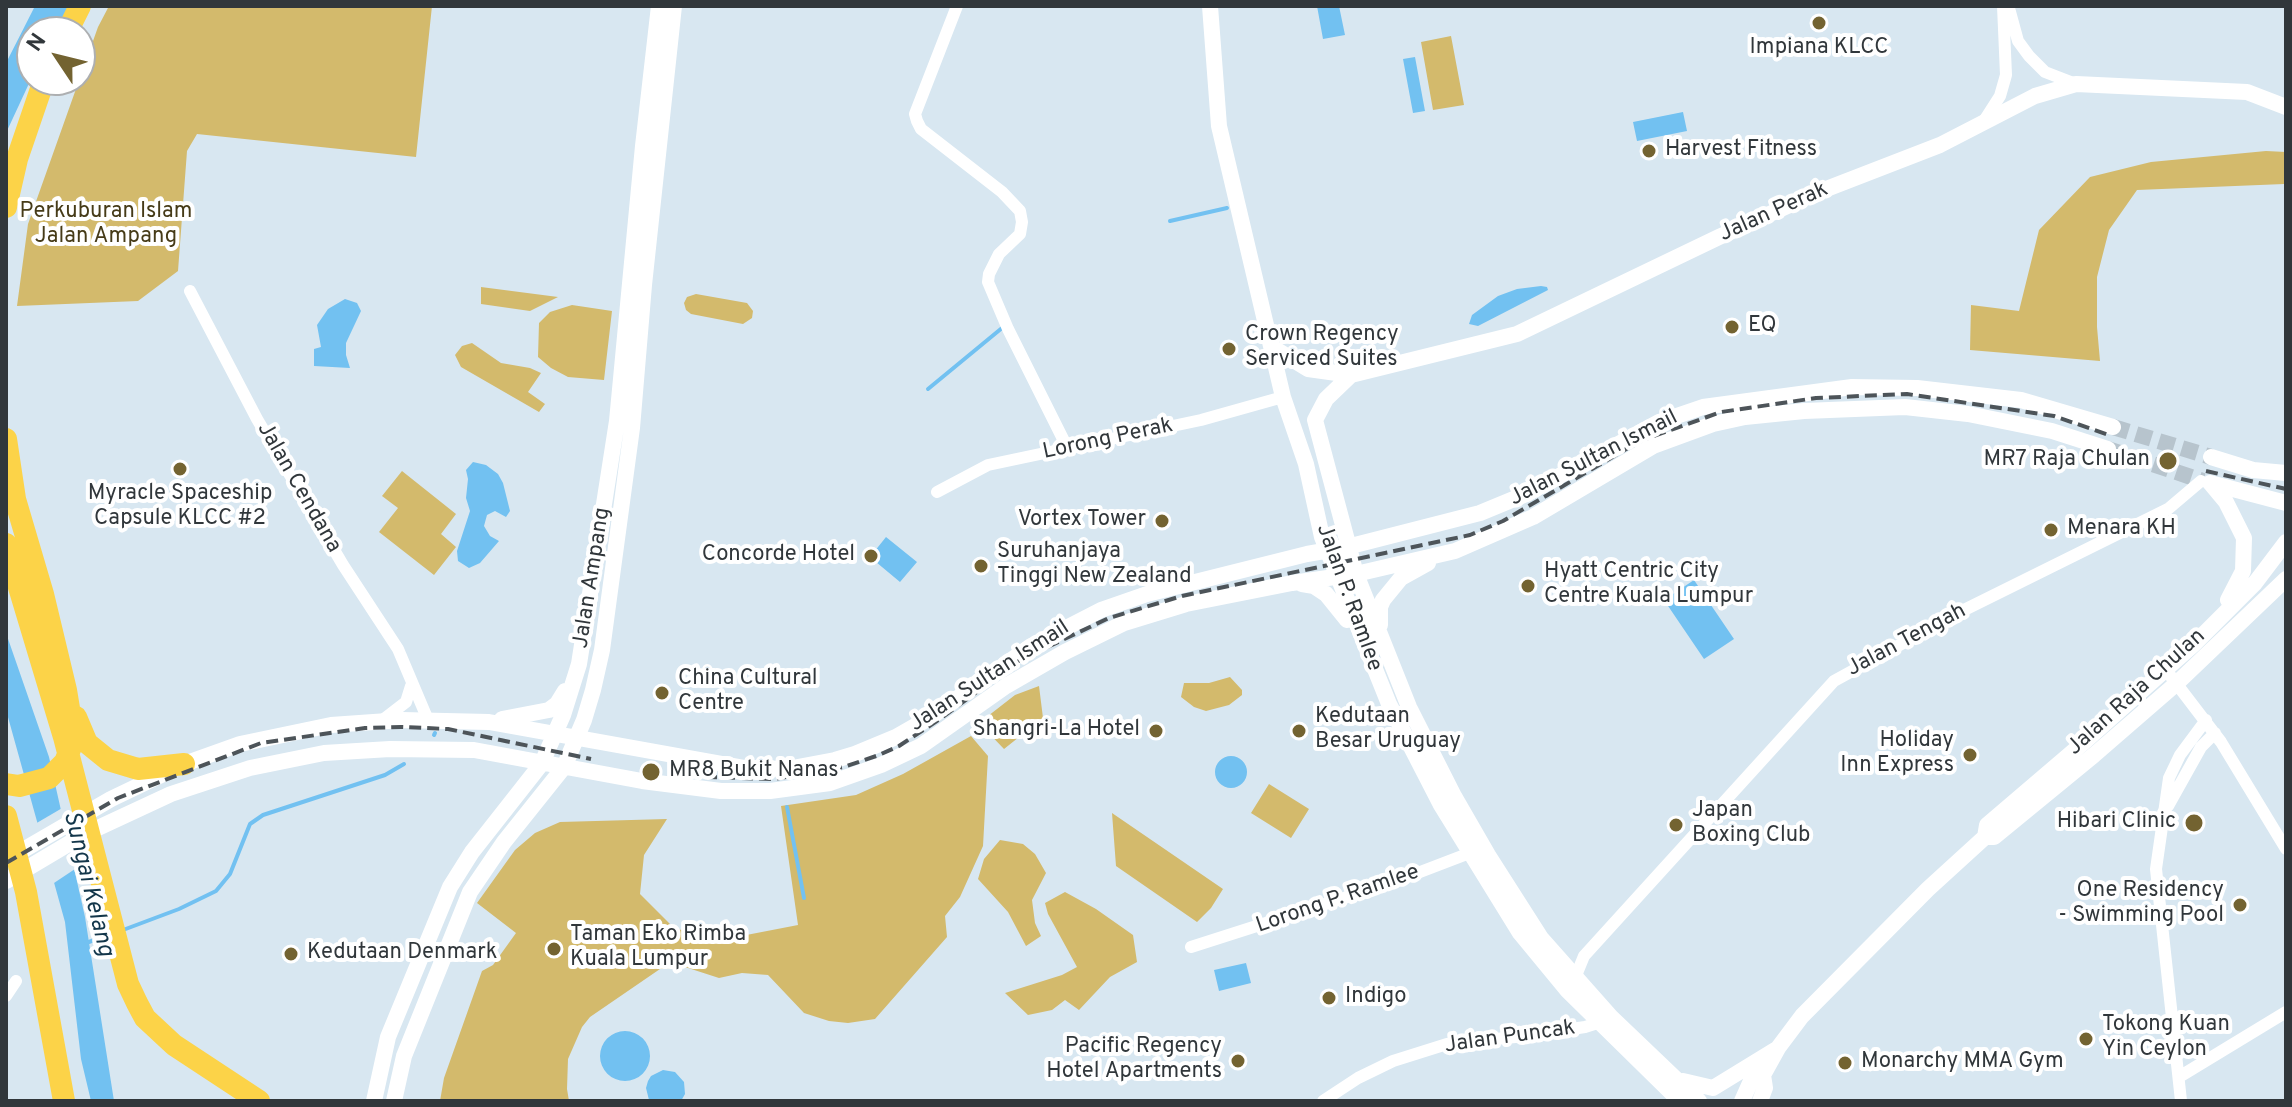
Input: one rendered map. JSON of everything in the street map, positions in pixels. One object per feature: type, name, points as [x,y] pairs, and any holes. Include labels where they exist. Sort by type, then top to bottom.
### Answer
[{"type":"highway","points":[[6,207],[17,159],[39,96]]},
{"type":"highway","points":[[6,439],[15,499],[43,594],[66,690],[74,739],[65,762],[49,778],[19,786],[6,784]]},
{"type":"highway","points":[[6,544],[64,737],[128,984],[145,1018],[174,1045],[259,1101]]},
{"type":"highway","points":[[66,690],[87,743],[108,760],[138,769],[184,764]]},
{"type":"highway","points":[[6,816],[26,892],[64,1101]]},
{"type":"main road","name":"Jalan Ampang","points":[[374,1101],[388,1037],[450,887],[472,852],[542,763],[579,664],[617,421],[659,6]]},
{"type":"main road","name":"Jalan Ampang","points":[[394,1101],[404,1056],[470,892],[504,842],[564,767],[588,708],[602,650],[624,493],[674,6]]},
{"type":"main road","name":"Jalan P. Ramlee","points":[[1210,6],[1219,126],[1283,397],[1306,464],[1325,544],[1389,704],[1477,850],[1532,949],[1606,1020],[1680,1101]]},
{"type":"main road","name":"Jalan Perak","points":[[1272,347],[1308,369],[1351,375],[1517,334],[1816,193],[1940,145],[2035,96],[2076,84],[2247,92],[2286,107]]},
{"type":"main road","name":"Jalan P. Ramlee","points":[[1351,375],[1326,399],[1315,420],[1356,574],[1447,800]]},
{"type":"main road","name":"Jalan Sultan Ismail","points":[[6,881],[135,786],[240,744],[285,733],[376,721],[489,722],[754,769],[787,769],[835,760],[896,737],[931,717],[1031,646],[1101,610],[1147,594],[1307,554],[1325,544],[1347,547],[1498,507],[1659,422],[1703,407],[1852,387],[1917,388],[2021,400],[2113,427]]},
{"type":"main road","name":"Jalan Sultan Ismail","points":[[6,860],[81,827],[222,776],[324,753],[444,748],[474,750],[642,781],[721,791],[770,791],[830,783],[881,765],[921,746],[1006,686],[1124,623],[1186,604],[1356,574],[1442,555],[1477,543],[1533,517],[1653,446],[1713,424],[1745,417],[1905,407],[1968,414],[2052,431],[2108,449]]},
{"type":"main road","points":[[2211,457],[2253,470],[2286,473]]},
{"type":"main road","points":[[2205,482],[2286,503]]},
{"type":"main road","points":[[2205,482],[2226,502],[2244,538],[2245,558],[2238,584],[2206,631]]},
{"type":"main road","name":"Jalan Raja Chulan","points":[[2171,676],[2206,631],[2255,583],[2286,542]]},
{"type":"main road","points":[[1382,643],[1380,607],[1383,600],[1401,578],[1442,555]]},
{"type":"main road","name":"Jalan Raja Chulan","points":[[1742,1101],[1750,1083],[1763,1075],[1802,1016],[1845,970],[1985,837],[1987,825],[2286,579]]},
{"type":"main road","points":[[1292,583],[1314,586],[1326,594],[1361,638]]},
{"type":"main road","points":[[489,722],[549,710],[561,698],[579,664]]},
{"type":"main road","name":"Jalan P. Ramlee","points":[[1477,850],[1606,1020],[1699,1101]]},
{"type":"main road","points":[[1677,1079],[1713,1088],[1778,1048]]},
{"type":"main road","name":"Jalan Raja Chulan","points":[[1760,1101],[1765,1088],[1763,1075]]},
{"type":"street","points":[[957,6],[915,114],[921,129],[1002,192],[1020,211],[1020,234],[999,254],[988,282],[1068,449]]},
{"type":"street","points":[[2005,6],[2018,41],[2029,56],[2045,72],[2076,84]]},
{"type":"street","points":[[1981,124],[2000,96],[2006,75],[2005,6]]},
{"type":"street","name":"Jalan Cendana","points":[[190,291],[237,385],[343,565],[398,649],[428,720]]},
{"type":"street","name":"Lorong Perak","points":[[937,492],[988,465],[1201,420],[1283,397]]},
{"type":"street","name":"Jalan Tengah","points":[[1575,978],[1584,956],[1834,681],[1958,613],[2168,509],[2205,482]]},
{"type":"street","points":[[2171,676],[2215,733],[2286,849]]},
{"type":"street","points":[[376,721],[401,708],[410,697],[412,682]]},
{"type":"street","points":[[2181,1101],[2157,888],[2158,850],[2169,778],[2206,720]]},
{"type":"street","points":[[2165,812],[2201,747],[2215,733]]},
{"type":"street","name":"Lorong P. Ramlee","points":[[1191,947],[1347,898],[1477,850]]},
{"type":"street","points":[[6,996],[16,981]]},
{"type":"street","points":[[2179,1077],[2286,1012]]},
{"type":"street","name":"Jalan Puncak","points":[[1323,1101],[1358,1078],[1393,1061],[1447,1044],[1525,1036],[1606,1020]]},
{"type":"green space","name":"Perkuburan Islam Jalan Ampang","points":[[109,6],[432,6],[416,157],[197,134],[187,151],[178,271],[138,301],[17,306],[28,224],[73,96],[96,96],[98,27]]},
{"type":"green space","points":[[1451,36],[1464,105],[1433,110],[1421,42]]},
{"type":"green space","points":[[2266,151],[2286,152],[2284,184],[2137,190],[2109,230],[2097,277],[2100,361],[1970,350],[1971,305],[2019,311],[2039,230],[2090,177],[2151,162]]},
{"type":"green space","points":[[481,287],[558,297],[530,311],[481,304]]},
{"type":"green space","points":[[696,294],[747,303],[753,311],[752,318],[743,324],[691,314],[684,303],[687,297]]},
{"type":"green space","points":[[572,305],[612,311],[604,380],[568,377],[538,357],[539,323],[550,312]]},
{"type":"green space","points":[[472,343],[501,363],[541,373],[528,392],[545,404],[539,412],[461,367],[455,355],[462,346]]},
{"type":"green space","points":[[402,471],[456,514],[441,534],[456,547],[434,575],[379,532],[398,508],[382,496]]},
{"type":"green space","points":[[1230,677],[1242,690],[1242,695],[1229,705],[1206,711],[1181,697],[1184,683],[1209,683]]},
{"type":"green space","points":[[1039,686],[1043,718],[1004,749],[979,723],[1015,695]]},
{"type":"green space","points":[[971,736],[988,756],[983,846],[960,897],[945,916],[947,937],[875,1019],[848,1023],[804,1013],[768,975],[742,973],[719,978],[685,967],[660,969],[590,1017],[582,1027],[568,1059],[569,1101],[440,1101],[444,1078],[482,971],[493,965],[516,933],[477,903],[515,850],[535,833],[560,822],[667,819],[644,855],[640,894],[675,929],[736,937],[798,925],[781,806],[856,795],[903,774]]},
{"type":"green space","points":[[1269,784],[1309,809],[1291,838],[1251,813]]},
{"type":"green space","points":[[1112,813],[1223,889],[1197,922],[1116,866]]},
{"type":"green space","points":[[1000,840],[1023,844],[1035,854],[1046,873],[1032,900],[1035,923],[1041,936],[1026,946],[1008,912],[978,879],[984,859]]},
{"type":"green space","points":[[1065,892],[1133,935],[1137,962],[1110,977],[1079,1010],[1065,1000],[1052,1010],[1028,1015],[1005,993],[1062,975],[1077,967],[1045,903]]},
{"type":"water","points":[[35,6],[69,6],[64,16],[30,16]]},
{"type":"water","points":[[1317,6],[1339,6],[1345,35],[1323,39]]},
{"type":"water","points":[[16,43],[16,96],[23,96],[6,133],[6,63]]},
{"type":"water","points":[[1415,57],[1425,111],[1413,113],[1403,59]]},
{"type":"water","points":[[1683,112],[1687,131],[1637,141],[1633,122]]},
{"type":"water","points":[[1541,286],[1548,290],[1478,326],[1469,324],[1472,315],[1498,296],[1517,289]]},
{"type":"water","points":[[345,299],[357,303],[361,311],[346,343],[350,368],[314,366],[314,349],[321,347],[317,325],[328,309]]},
{"type":"water","points":[[473,462],[486,465],[498,474],[510,511],[506,517],[495,511],[487,515],[484,526],[490,536],[499,541],[480,563],[469,568],[458,561],[457,551],[470,511],[466,498],[466,470]]},
{"type":"water","points":[[886,537],[917,562],[900,582],[870,557]]},
{"type":"water","points":[[1694,580],[1734,639],[1704,659],[1664,600]]},
{"type":"water","points":[[6,633],[49,757],[85,917],[114,1101],[91,1101],[81,1059],[65,922],[6,710]]},
{"type":"water","points":[[1231,756],[1242,761],[1247,772],[1242,783],[1231,788],[1220,783],[1215,772],[1220,761]]},
{"type":"water","points":[[1246,963],[1251,983],[1219,991],[1214,970]]},
{"type":"water","points":[[625,1031],[643,1038],[650,1056],[643,1074],[625,1081],[607,1074],[600,1056],[607,1038]]},
{"type":"water","points":[[663,1070],[675,1072],[684,1082],[685,1094],[681,1101],[649,1100],[648,1081]]},
{"type":"pier","points":[[64,807],[78,867],[51,885],[35,824]]},
{"type":"waterway","points":[[1170,221],[1227,208]]},
{"type":"waterway","points":[[928,389],[1002,328]]},
{"type":"waterway","name":"Sungai Kelang","points":[[123,930],[216,891],[230,874],[250,824],[263,815],[385,775],[404,764]]},
{"type":"waterway","points":[[787,807],[804,898]]},
{"type":"waterway","name":"Sungai Kelang","points":[[86,943],[108,935]]},
{"type":"tunnel","points":[[2113,427],[2211,457]]},
{"type":"tunnel","points":[[2108,449],[2203,481]]},
{"type":"railway","points":[[705,777],[774,779],[844,767],[879,755],[899,746],[940,719],[1020,660],[1109,618],[1182,596],[1470,535],[1503,521],[1640,441],[1721,412],[1816,398],[1907,394],[2054,416],[2109,435]]},
{"type":"railway","points":[[2206,471],[2286,489]]},
{"type":"railway","points":[[6,863],[118,798],[261,743],[365,728],[448,729],[591,759]]},
{"type":"place","name":"Impiana KLCC","points":[[1819,23]]},
{"type":"place","name":"Harvest Fitness","points":[[1649,151]]},
{"type":"place","name":"EQ","points":[[1732,327]]},
{"type":"place","name":"Crown Regency Serviced Suites","points":[[1229,349]]},
{"type":"place","name":"MR7 Raja Chulan","points":[[2168,461]]},
{"type":"place","name":"Myracle Spaceship Capsule KLCC #2","points":[[180,469]]},
{"type":"place","name":"Vortex Tower","points":[[1162,521]]},
{"type":"place","name":"Menara KH","points":[[2051,530]]},
{"type":"place","name":"Concorde Hotel","points":[[871,556]]},
{"type":"place","name":"Suruhanjaya Tinggi New Zealand","points":[[981,566]]},
{"type":"place","name":"Hyatt Centric City Centre Kuala Lumpur","points":[[1528,586]]},
{"type":"place","name":"China Cultural Centre","points":[[662,693]]},
{"type":"place","name":"Shangri-La Hotel","points":[[1156,731]]},
{"type":"place","name":"Kedutaan Besar Uruguay","points":[[1299,731]]},
{"type":"place","name":"Holiday Inn Express","points":[[1970,755]]},
{"type":"place","name":"MR8 Bukit Nanas","points":[[651,772]]},
{"type":"place","name":"Hibari Clinic","points":[[2194,823]]},
{"type":"place","name":"Japan Boxing Club","points":[[1676,825]]},
{"type":"place","name":"One Residency - Swimming Pool","points":[[2240,905]]},
{"type":"place","name":"Taman Eko Rimba Kuala Lumpur","points":[[554,949]]},
{"type":"place","name":"Kedutaan Denmark","points":[[291,954]]},
{"type":"place","name":"Indigo","points":[[1329,998]]},
{"type":"place","name":"Tokong Kuan Yin Ceylon","points":[[2086,1039]]},
{"type":"place","name":"Pacific Regency Hotel Apartments","points":[[1238,1061]]},
{"type":"place","name":"Monarchy MMA Gym","points":[[1845,1063]]}]
